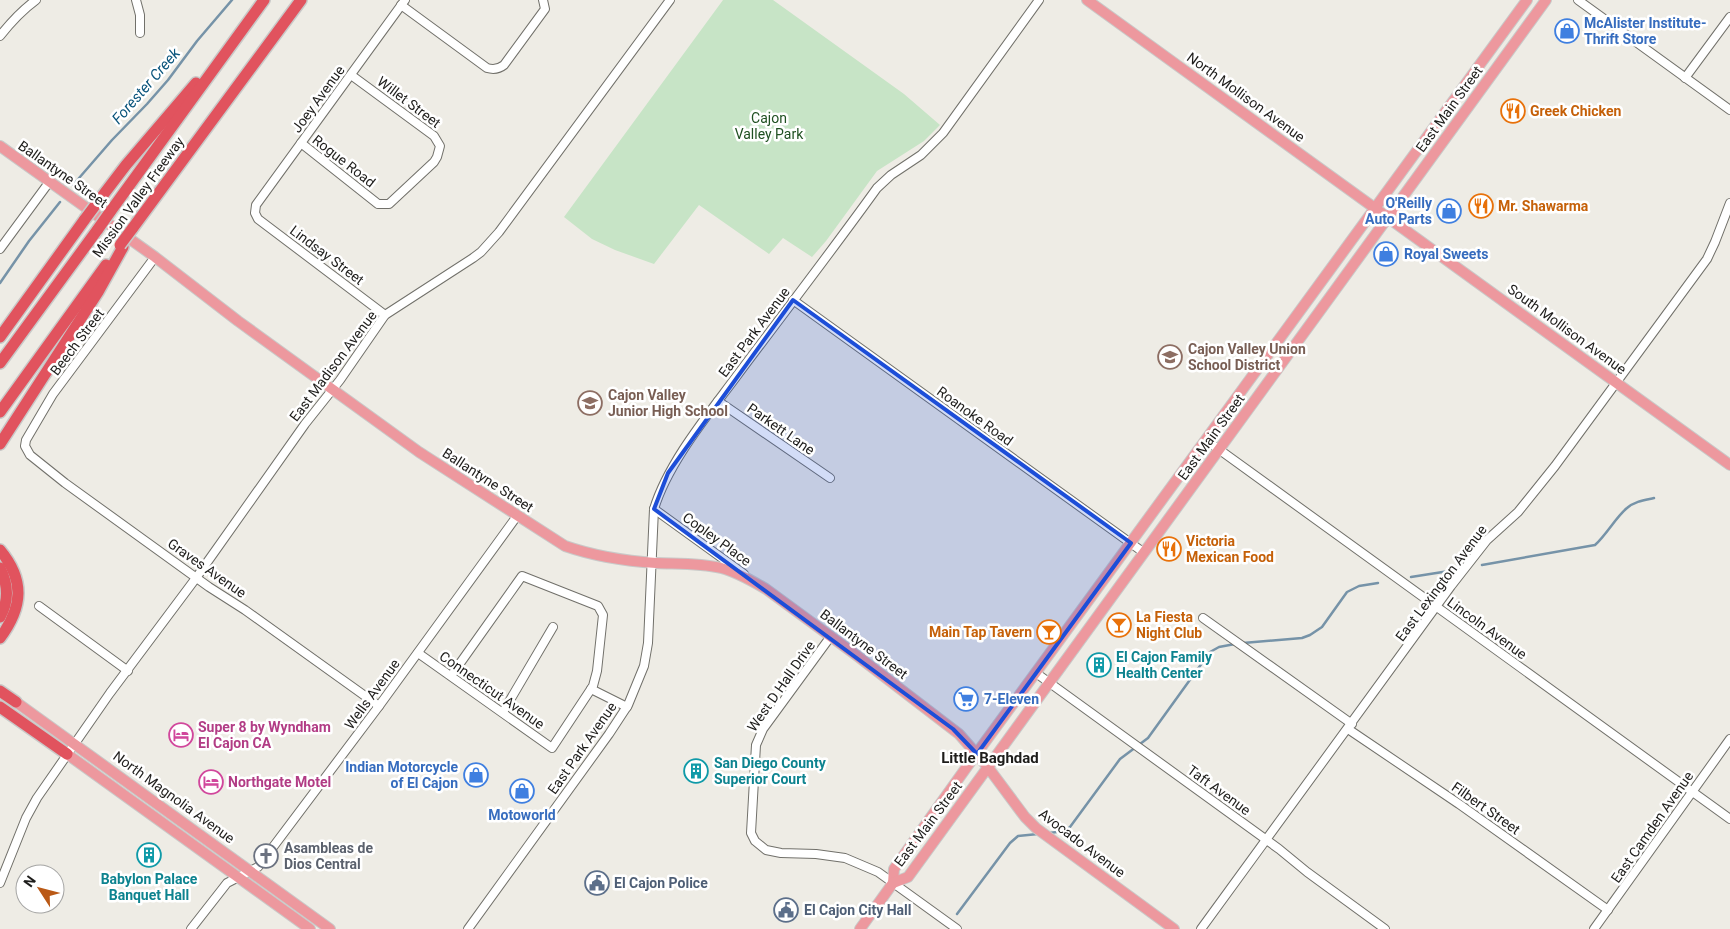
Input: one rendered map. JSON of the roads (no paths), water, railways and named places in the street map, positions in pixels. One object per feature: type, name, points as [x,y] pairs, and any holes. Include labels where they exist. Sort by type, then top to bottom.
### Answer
[{"type":"highway","name":"Mission Valley Freeway","points":[[0,412],[301,0]]},
{"type":"highway","name":"Mission Valley Freeway","points":[[0,363],[264,1]]},
{"type":"highway","points":[[0,336],[97,202],[178,103],[236,39]]},
{"type":"highway","points":[[0,444],[98,292],[121,246]]},
{"type":"highway","points":[[0,435],[41,379]]},
{"type":"highway","points":[[0,550],[13,569],[18,591],[13,618],[0,638]]},
{"type":"highway","points":[[0,568],[5,579],[7,595],[6,604],[0,617]]},
{"type":"highway","name":"North Magnolia Avenue","points":[[0,691],[16,702]]},
{"type":"highway","name":"North Magnolia Avenue","points":[[0,707],[67,754]]},
{"type":"main road","name":"North Mollison Avenue","points":[[1088,0],[1387,217]]},
{"type":"main road","name":"East Main Street","points":[[860,929],[893,883],[894,868],[1527,0]]},
{"type":"main road","name":"East Main Street","points":[[893,883],[908,877],[1546,0]]},
{"type":"main road","name":"Ballantyne Street","points":[[0,146],[155,257],[238,321],[419,452],[517,516],[565,546],[589,555],[652,563],[700,565],[720,568],[751,580],[831,636],[952,729],[987,766]]},
{"type":"main road","name":"South Mollison Avenue","points":[[1387,217],[1730,464]]},
{"type":"main road","points":[[1261,365],[1274,375]]},
{"type":"main road","name":"North Magnolia Avenue","points":[[16,702],[330,929]]},
{"type":"main road","name":"North Magnolia Avenue","points":[[67,754],[310,929]]},
{"type":"main road","name":"Avocado Avenue","points":[[987,766],[1025,817],[1036,828],[1174,929]]},
{"type":"street","points":[[0,36],[11,21],[36,0]]},
{"type":"street","points":[[136,0],[140,15],[140,33]]},
{"type":"street","points":[[403,3],[492,70],[504,65],[545,9],[544,0]]},
{"type":"street","name":"East Madison Avenue","points":[[0,883],[26,818],[37,798],[74,744],[196,578],[304,424],[359,354],[386,315],[481,252],[499,232],[670,0]]},
{"type":"street","name":"East Park Avenue","points":[[468,929],[627,708],[644,666],[648,643],[654,509],[668,473],[718,401],[877,188],[891,175],[921,155],[942,133],[1039,0]]},
{"type":"street","points":[[1578,0],[1730,110]]},
{"type":"street","name":"Joey Avenue","points":[[254,213],[256,205],[403,3]]},
{"type":"street","points":[[1685,78],[1730,17]]},
{"type":"street","name":"Willet Street","points":[[352,75],[434,136],[440,146],[437,157],[397,197]]},
{"type":"street","name":"Rogue Road","points":[[301,143],[378,204],[389,204],[397,197]]},
{"type":"street","points":[[0,249],[50,181]]},
{"type":"street","name":"East Lexington Avenue","points":[[1201,929],[1487,540],[1518,512],[1555,466],[1707,259],[1730,203]]},
{"type":"street","name":"Lindsay Street","points":[[254,213],[258,219],[386,315]]},
{"type":"street","name":"Beech Street","points":[[25,446],[26,440],[53,394],[155,257]]},
{"type":"street","name":"Roanoke Road","points":[[793,300],[1143,552]]},
{"type":"street","name":"Parkett Lane","points":[[718,401],[830,478]]},
{"type":"street","name":"Lincoln Avenue","points":[[1206,440],[1436,608],[1730,818]]},
{"type":"street","name":"Graves Avenue","points":[[25,446],[30,455],[65,483],[196,578],[245,610],[379,706]]},
{"type":"street","name":"Copley Place","points":[[654,509],[766,589]]},
{"type":"street","name":"Wells Avenue","points":[[191,929],[227,883],[258,867],[379,706],[517,516]]},
{"type":"street","points":[[452,676],[522,576],[598,606],[603,615],[597,671],[591,689],[627,708]]},
{"type":"street","points":[[39,606],[128,671]]},
{"type":"street","name":"Filbert Street","points":[[1203,618],[1350,726],[1608,910]]},
{"type":"street","points":[[503,712],[553,627]]},
{"type":"street","name":"West D Hall Drive","points":[[831,636],[763,729],[756,745],[751,833],[755,841],[766,850],[845,858],[878,872],[957,929]]},
{"type":"street","name":"Connecticut Avenue","points":[[418,653],[552,748],[591,689]]},
{"type":"street","name":"Taft Avenue","points":[[1036,673],[1386,929]]},
{"type":"street","name":"East Camden Avenue","points":[[1594,929],[1730,738]]},
{"type":"waterway","name":"Forester Creek","points":[[73,185],[168,80],[197,41],[232,0]]},
{"type":"waterway","name":"Forester Creek","points":[[0,283],[29,241],[60,202]]},
{"type":"waterway","points":[[1482,565],[1595,545],[1627,508],[1637,502],[1654,498]]},
{"type":"waterway","points":[[1411,577],[1449,571]]},
{"type":"waterway","points":[[1243,643],[1302,638],[1310,635],[1322,627],[1347,592],[1359,586],[1378,583]]},
{"type":"waterway","points":[[1049,833],[1065,831],[1070,827],[1120,759],[1148,738],[1210,652],[1219,647],[1235,644]]},
{"type":"waterway","points":[[957,914],[1010,843],[1018,836],[1038,834]]},
{"type":"place","name":"McAlister Institute- Thrift Store","points":[[1567,31]]},
{"type":"place","name":"Greek Chicken","points":[[1513,111]]},
{"type":"place","name":"Mr. Shawarma","points":[[1481,206]]},
{"type":"place","name":"O'Reilly Auto Parts","points":[[1449,211]]},
{"type":"place","name":"Royal Sweets","points":[[1386,254]]},
{"type":"place","name":"Cajon Valley Union School District","points":[[1170,357]]},
{"type":"place","name":"Cajon Valley Junior High School","points":[[590,403]]},
{"type":"place","name":"Victoria Mexican Food","points":[[1169,549]]},
{"type":"place","name":"La Fiesta Night Club","points":[[1119,625]]},
{"type":"place","name":"Main Tap Tavern","points":[[1049,632]]},
{"type":"place","name":"El Cajon Family Health Center","points":[[1099,665]]},
{"type":"place","name":"7-Eleven","points":[[966,699]]},
{"type":"place","name":"Super 8 by Wyndham El Cajon CA","points":[[181,735]]},
{"type":"place","name":"San Diego County Superior Court","points":[[696,771]]},
{"type":"place","name":"Indian Motorcycle of El Cajon","points":[[476,775]]},
{"type":"place","name":"Northgate Motel","points":[[211,782]]},
{"type":"place","name":"Motoworld","points":[[522,791]]},
{"type":"place","name":"Babylon Palace Banquet Hall","points":[[149,855]]},
{"type":"place","name":"Asambleas de Dios Central","points":[[266,856]]},
{"type":"place","name":"El Cajon Police","points":[[597,883]]},
{"type":"place","name":"El Cajon City Hall","points":[[786,910]]},
{"type":"district","name":"Little Baghdad","points":[[990,758]]},
{"type":"park label","name":"Cajon Valley Park","points":[[769,126]]}]
